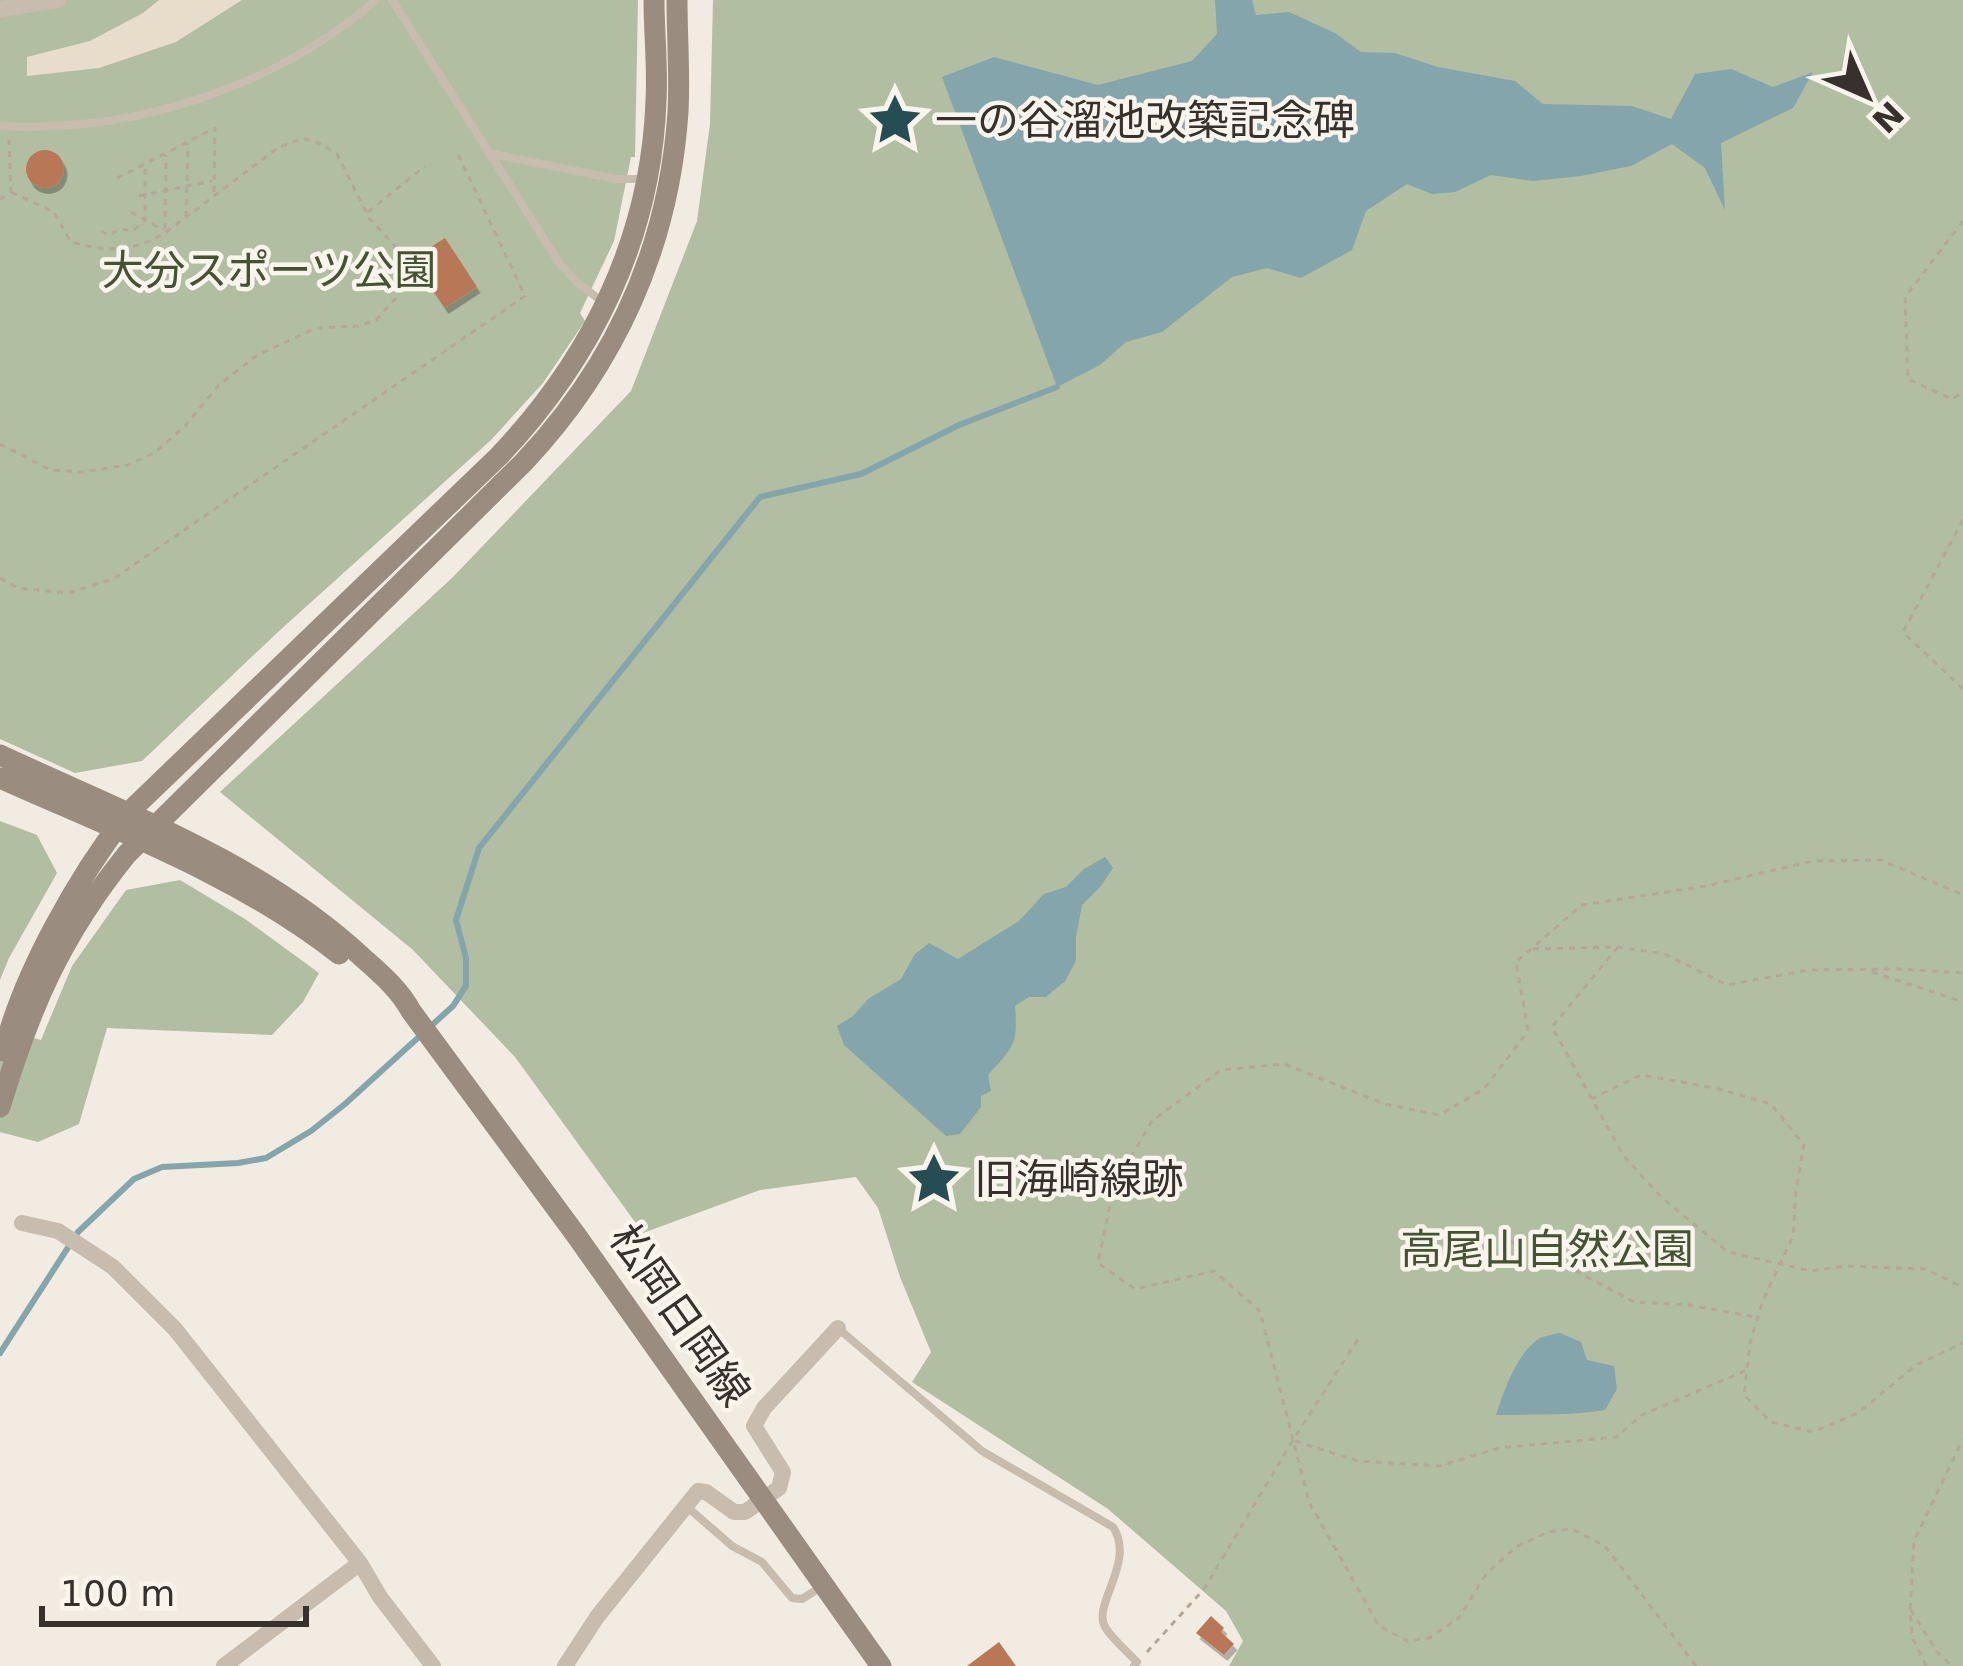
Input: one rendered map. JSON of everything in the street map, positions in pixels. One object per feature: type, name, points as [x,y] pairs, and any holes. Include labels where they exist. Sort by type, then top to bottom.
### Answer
[{"type":"street","points":[[0,9],[58,0]]},
{"type":"street","points":[[0,1107],[40,956],[121,822],[521,432],[566,375],[606,304],[630,247],[647,179],[656,101],[654,0]]},
{"type":"street","points":[[0,1068],[70,933],[146,833],[524,462],[590,381],[633,304],[665,206],[677,112],[677,0]]},
{"type":"street","name":"松岡日岡線","points":[[0,755],[121,822]]},
{"type":"street","name":"松岡日岡線","points":[[0,778],[146,833],[191,863],[296,915],[391,1003],[411,1011],[881,1666]]},
{"type":"street","points":[[22,1222],[58,1231],[113,1267],[175,1328],[360,1563],[434,1666]]},
{"type":"street","points":[[566,1666],[597,1616],[698,1491],[734,1512],[745,1512],[778,1488],[783,1472],[754,1426],[764,1408],[838,1328]]},
{"type":"street","points":[[224,1666],[360,1563]]},
{"type":"lane","points":[[5,126],[104,122],[173,107],[281,64],[335,32],[376,0]]},
{"type":"lane","points":[[392,0],[560,264],[606,304]]},
{"type":"lane","points":[[491,153],[616,179],[647,179]]},
{"type":"lane","points":[[838,1328],[982,1451],[1113,1527],[1120,1538],[1118,1565],[1102,1617],[1105,1627],[1138,1664]]},
{"type":"lane","points":[[686,1505],[732,1546],[762,1562],[792,1598],[802,1599],[823,1586]]},
{"type":"path","points":[[5,126],[11,191]]},
{"type":"path","points":[[117,178],[215,128],[214,196]]},
{"type":"path","points":[[0,444],[51,470],[82,472],[128,465],[156,452],[219,385],[256,356],[316,328],[376,320],[406,278],[401,254],[366,213],[338,154],[303,138],[279,147],[165,232],[121,250],[96,250],[70,241],[53,212],[11,191]]},
{"type":"path","points":[[186,218],[188,141]]},
{"type":"path","points":[[165,232],[166,153]]},
{"type":"path","points":[[0,578],[18,588],[68,593],[113,579],[525,296],[458,154]]},
{"type":"path","points":[[145,220],[146,164]]},
{"type":"path","points":[[366,213],[425,166]]},
{"type":"path","points":[[142,196],[214,181]]},
{"type":"path","points":[[0,199],[11,191]]},
{"type":"path","points":[[131,212],[165,232]]},
{"type":"path","points":[[101,231],[108,235],[122,229],[133,231],[145,220]]},
{"type":"path","points":[[1963,221],[1905,297],[1908,379],[1952,399],[1963,393]]},
{"type":"path","points":[[1963,520],[1903,632],[1963,689]]},
{"type":"path","points":[[1696,1666],[1605,1546],[1572,1529],[1548,1532],[1516,1547],[1486,1574],[1459,1618],[1429,1638],[1407,1640],[1379,1626],[1309,1502],[1260,1311],[1214,1271],[1136,1289],[1098,1263],[1114,1186],[1152,1120],[1221,1070],[1284,1064],[1385,1104],[1439,1115],[1484,1089],[1528,1031],[1516,962],[1582,905],[1706,886],[1813,861],[1881,860],[1963,895]]},
{"type":"path","points":[[1531,950],[1618,947],[1665,954],[1727,985],[1808,970],[1963,973]]},
{"type":"path","points":[[1618,947],[1552,1028],[1623,1155],[1661,1197],[1728,1252],[1811,1271],[1844,1266],[1925,1269],[1963,1287]]},
{"type":"path","points":[[1864,970],[1963,1002]]},
{"type":"path","points":[[1591,1099],[1641,1075],[1715,1088],[1771,1104],[1804,1145],[1793,1236],[1750,1342],[1744,1395],[1771,1422],[1813,1432],[1858,1413],[1916,1365],[1963,1343]]},
{"type":"path","points":[[1510,1241],[1634,1302],[1757,1318]]},
{"type":"path","points":[[1138,1664],[1204,1589],[1360,1336]]},
{"type":"path","points":[[1293,1440],[1358,1461],[1439,1466],[1498,1448],[1616,1437],[1642,1415],[1747,1370]]},
{"type":"path","points":[[1926,1666],[1913,1639],[1910,1608],[1914,1541],[1963,1439]]},
{"type":"path","points":[[1910,1608],[1937,1652],[1952,1666]]},
{"type":"green space","name":"大分スポーツ公園","points":[[0,0],[638,0],[635,157],[631,157],[614,241],[580,313],[585,321],[543,383],[491,440],[142,761],[75,773],[0,739]]},
{"type":"green space","name":"高尾山自然公園","points":[[713,0],[1963,0],[1963,1666],[1229,1666],[1243,1641],[1226,1611],[1108,1509],[912,1382],[931,1352],[878,1208],[856,1177],[760,1190],[643,1233],[515,1057],[413,950],[220,792],[453,577],[631,391],[697,221],[710,124]]},
{"type":"green space","points":[[0,821],[37,835],[57,873],[0,980]]},
{"type":"green space","points":[[180,880],[245,919],[319,973],[303,1002],[272,1035],[107,1028],[79,1124],[38,1142],[0,1132],[0,1029],[41,1040],[72,966],[126,890]]},
{"type":"shaded area","points":[[159,0],[242,0],[176,42],[99,68],[27,76],[27,57],[90,41]]},
{"type":"water","points":[[1215,0],[1252,0],[1256,15],[1289,12],[1335,33],[1361,52],[1395,53],[1438,67],[1515,81],[1543,104],[1632,106],[1671,119],[1695,74],[1731,69],[1773,87],[1813,72],[1793,108],[1721,143],[1725,210],[1705,168],[1672,144],[1631,166],[1581,176],[1533,181],[1491,175],[1455,192],[1432,194],[1407,184],[1366,211],[1352,250],[1301,278],[1267,268],[1232,277],[1162,332],[1126,342],[1100,365],[1057,387],[942,77],[994,57],[1098,85],[1192,61],[1217,34]]},
{"type":"water","points":[[1105,857],[1113,868],[1082,905],[1076,961],[1065,981],[1046,997],[1029,997],[1015,1006],[1012,1044],[988,1075],[991,1091],[981,1096],[981,1107],[960,1134],[946,1136],[844,1045],[837,1026],[901,979],[915,954],[929,943],[958,959],[1019,921],[1044,894],[1066,887]]},
{"type":"water","points":[[1560,1333],[1581,1342],[1587,1360],[1614,1366],[1617,1389],[1605,1410],[1496,1415],[1512,1373],[1532,1344]]},
{"type":"building","points":[[45,150],[58,156],[64,169],[58,182],[45,188],[32,182],[26,169],[32,156]]},
{"type":"building","points":[[445,238],[477,287],[445,308],[412,259]]},
{"type":"building","points":[[1211,1616],[1234,1644],[1224,1655],[1196,1633]]},
{"type":"building","points":[[999,1642],[1016,1666],[967,1666]]},
{"type":"waterway","points":[[0,1353],[78,1232],[134,1179],[162,1167],[266,1158],[345,1104],[453,1006],[466,986],[466,958],[456,920],[479,848],[760,497],[861,474],[959,425],[1057,387]]},
{"type":"place","name":"一の谷溜池改築記念碑","points":[[895,120]]},
{"type":"place","name":"旧海崎線跡","points":[[934,1179]]}]
